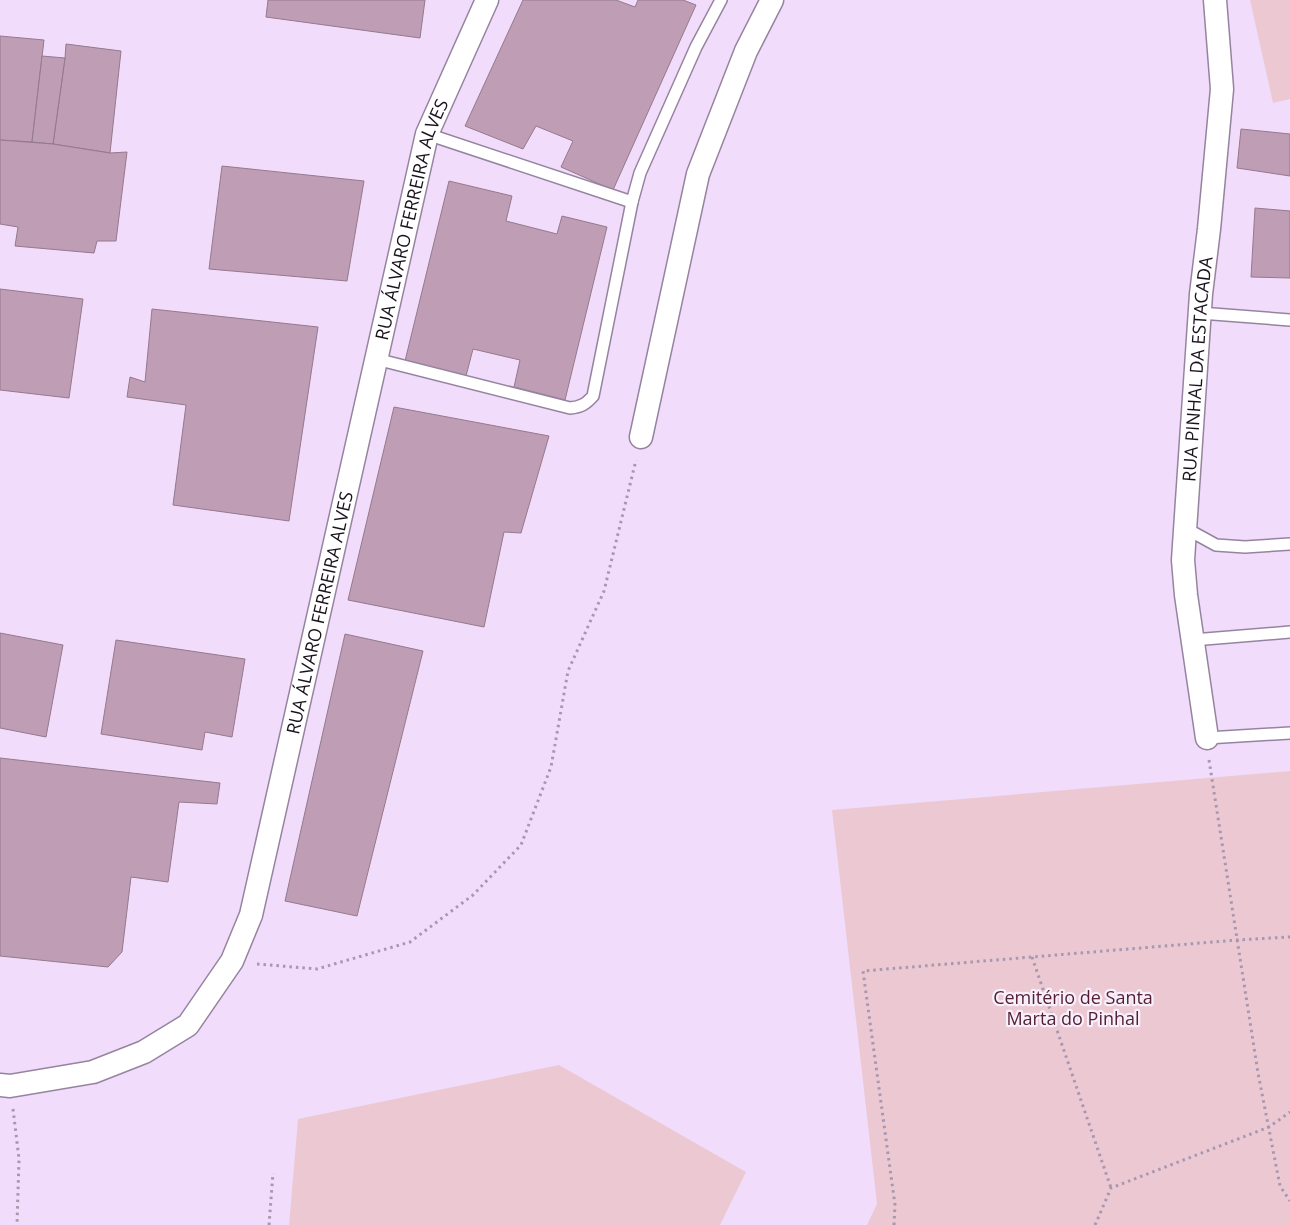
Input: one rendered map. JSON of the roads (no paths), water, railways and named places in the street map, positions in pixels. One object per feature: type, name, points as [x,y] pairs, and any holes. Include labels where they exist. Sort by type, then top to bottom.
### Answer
[{"type":"street","name":"RUA ÁLVARO FERREIRA ALVES","points":[[5,1085],[93,1072],[144,1052],[188,1025],[232,961],[251,914],[427,134],[487,0]]},
{"type":"street","points":[[641,437],[698,174],[746,51],[772,0]]},
{"type":"street","name":"RUA PINHAL DA ESTACADA","points":[[1207,738],[1186,596],[1183,560],[1200,313],[1222,89],[1215,0]]},
{"type":"lane","points":[[376,359],[570,408],[584,405],[593,396],[632,202],[640,173],[692,56],[721,0]]},
{"type":"lane","points":[[427,134],[632,202]]},
{"type":"lane","points":[[1200,313],[1290,320]]},
{"type":"lane","points":[[1185,528],[1216,545],[1245,547],[1290,544]]},
{"type":"lane","points":[[1193,640],[1290,632]]},
{"type":"lane","points":[[1207,738],[1290,733]]},
{"type":"park label","name":"Cemitério de Santa Marta do Pinhal","points":[[1073,1007]]}]
